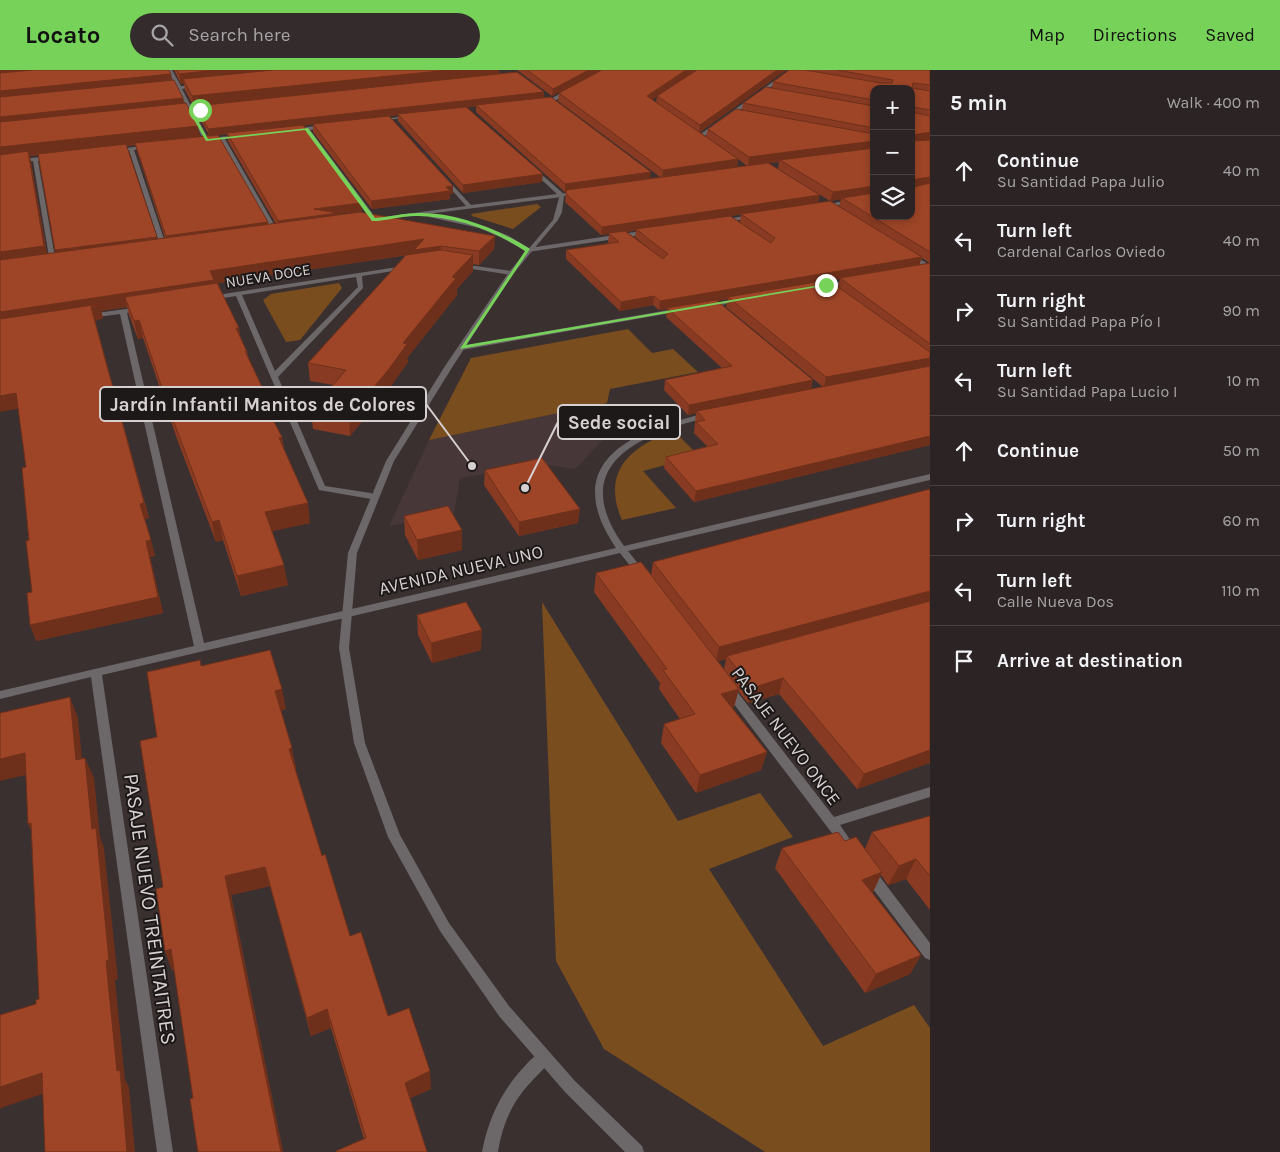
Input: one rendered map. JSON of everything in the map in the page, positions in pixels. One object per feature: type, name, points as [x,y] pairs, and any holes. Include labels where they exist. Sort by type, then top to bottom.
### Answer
[{"type":"street","points":[[170,70],[206,140]]},
{"type":"street","points":[[700,137],[790,71],[798,74]]},
{"type":"street","points":[[160,89],[208,84]]},
{"type":"street","points":[[536,102],[550,100],[578,86]]},
{"type":"street","points":[[761,91],[770,93]]},
{"type":"street","points":[[181,112],[200,110]]},
{"type":"street","points":[[732,113],[742,115]]},
{"type":"street","points":[[372,121],[420,116]]},
{"type":"street","points":[[391,119],[397,126]]},
{"type":"street","points":[[288,130],[334,125]]},
{"type":"street","points":[[306,128],[374,220]]},
{"type":"street","points":[[691,131],[707,142]]},
{"type":"street","points":[[197,141],[250,135]]},
{"type":"street","points":[[222,138],[276,233]]},
{"type":"street","points":[[112,151],[159,145]]},
{"type":"street","points":[[131,148],[164,248]]},
{"type":"street","points":[[0,163],[54,157]]},
{"type":"street","points":[[36,159],[53,263]]},
{"type":"street","points":[[526,163],[562,195]]},
{"type":"street","points":[[440,174],[470,207]]},
{"type":"street","points":[[364,221],[581,193]]},
{"type":"street","points":[[562,195],[557,218],[528,250],[511,274],[391,459],[371,496],[352,552],[343,615],[349,692],[358,735],[371,780],[391,828],[417,882],[451,938],[493,997],[544,1058],[612,1130],[636,1152]]},
{"type":"street","points":[[810,207],[870,199]]},
{"type":"street","points":[[821,200],[836,210]]},
{"type":"street","points":[[417,214],[453,219],[484,227],[505,235],[528,250],[654,231]]},
{"type":"street","points":[[710,222],[765,214]]},
{"type":"street","points":[[729,220],[737,225]]},
{"type":"street","points":[[267,234],[286,232]]},
{"type":"street","points":[[626,235],[634,241]]},
{"type":"street","points":[[155,249],[174,247]]},
{"type":"street","points":[[901,250],[930,268]]},
{"type":"street","points":[[44,264],[62,262]]},
{"type":"street","points":[[449,264],[511,274]]},
{"type":"street","name":"NUEVA DOCE","points":[[200,300],[414,267]]},
{"type":"street","points":[[915,270],[930,268]]},
{"type":"street","points":[[274,376],[361,287],[359,275]]},
{"type":"street","points":[[808,288],[866,279]]},
{"type":"street","points":[[826,285],[834,291]]},
{"type":"street","points":[[238,294],[322,488],[371,496]]},
{"type":"street","points":[[696,308],[744,300]]},
{"type":"street","points":[[716,304],[724,310]]},
{"type":"street","points":[[85,317],[152,307]]},
{"type":"street","points":[[462,348],[687,309]]},
{"type":"street","points":[[123,311],[200,648]]},
{"type":"street","points":[[649,583],[609,530],[602,513],[600,498],[601,482],[611,461],[628,444],[657,428],[720,413]]},
{"type":"street","name":"AVENIDA NUEVA UNO","points":[[0,695],[930,477]]},
{"type":"street","name":"PASAJE NUEVO TREINTAITRES","points":[[96,673],[165,1152]]},
{"type":"street","name":"PASAJE NUEVO ONCE","points":[[719,676],[930,954]]},
{"type":"street","points":[[831,824],[930,792]]},
{"type":"street","points":[[490,1152],[499,1119],[510,1095],[525,1074],[544,1058]]},
{"type":"shaded area","points":[[537,204],[541,207],[513,229],[472,216],[471,214]]},
{"type":"shaded area","points":[[339,283],[342,288],[300,340],[286,342],[263,300],[271,294]]},
{"type":"shaded area","points":[[628,329],[652,353],[673,349],[698,372],[610,389],[607,403],[429,440],[471,358]]},
{"type":"shaded area","points":[[607,403],[633,424],[606,437],[575,469],[541,464],[460,478],[454,514],[389,526],[429,440]]},
{"type":"shaded area","points":[[674,431],[699,456],[643,471],[676,508],[622,520],[616,503],[615,488],[618,475],[624,463],[644,444]]},
{"type":"shaded area","points":[[542,602],[678,821],[760,793],[793,837],[709,869],[823,1046],[914,1005],[930,1028],[930,1152],[765,1152],[604,1049],[556,961]]},
{"type":"building","points":[[33,70],[169,70],[171,74],[0,91],[0,73]]},
{"type":"building","points":[[177,70],[216,70],[179,74]]},
{"type":"building","points":[[273,70],[449,70],[192,96],[183,79]]},
{"type":"building","points":[[527,70],[589,70],[553,89]]},
{"type":"building","points":[[602,70],[686,70],[647,96],[738,159],[663,170],[559,93]]},
{"type":"building","points":[[697,70],[777,70],[700,125],[657,96]]},
{"type":"building","points":[[789,70],[805,70],[881,83],[892,83],[893,80],[837,70],[930,70],[930,85],[913,83],[913,85],[870,85],[870,99],[773,82]]},
{"type":"building","points":[[517,72],[544,92],[208,129],[196,106]]},
{"type":"building","points":[[174,80],[183,98],[0,117],[0,97]]},
{"type":"building","points":[[766,87],[870,105],[870,127],[743,103]]},
{"type":"building","points":[[915,88],[930,91],[930,110],[915,107]]},
{"type":"building","points":[[551,97],[651,172],[565,184],[476,105]]},
{"type":"building","points":[[186,103],[198,126],[0,147],[0,122]]},
{"type":"building","points":[[466,107],[543,174],[463,185],[398,114]]},
{"type":"building","points":[[736,109],[870,133],[870,142],[749,157],[708,129]]},
{"type":"building","points":[[915,113],[930,116],[930,132],[915,135]]},
{"type":"building","points":[[389,116],[453,186],[446,187],[450,191],[371,201],[313,124]]},
{"type":"building","points":[[303,125],[361,203],[314,209],[338,213],[278,221],[227,133]]},
{"type":"building","points":[[218,135],[268,222],[166,236],[135,143]]},
{"type":"building","points":[[930,140],[930,177],[915,180],[915,141]]},
{"type":"building","points":[[126,144],[157,237],[55,250],[38,154]]},
{"type":"building","points":[[870,149],[870,187],[833,192],[780,160]]},
{"type":"building","points":[[28,151],[44,246],[0,252],[0,155]]},
{"type":"building","points":[[768,163],[820,195],[602,227],[566,194],[566,190]]},
{"type":"building","points":[[930,183],[930,252],[878,220],[915,220],[915,187]]},
{"type":"building","points":[[870,194],[870,215],[842,198]]},
{"type":"building","points":[[830,201],[922,257],[660,301],[654,296],[621,302],[566,250],[619,242],[609,233],[625,231],[663,259],[668,254],[636,229],[730,216],[771,243],[775,238],[741,214]]},
{"type":"building","points":[[360,212],[495,236],[479,251],[441,246],[414,250],[424,239],[210,271],[214,280],[0,312],[0,260]]},
{"type":"building","points":[[441,250],[473,255],[452,277],[456,278],[403,343],[407,344],[389,369],[349,417],[311,410],[346,370],[308,363],[406,255]]},
{"type":"building","points":[[930,263],[930,344],[840,278]]},
{"type":"building","points":[[828,280],[930,352],[930,358],[826,377],[728,297]]},
{"type":"building","points":[[217,283],[239,328],[236,328],[247,352],[245,351],[269,402],[263,401],[282,437],[279,438],[308,503],[265,512],[284,565],[237,576],[219,520],[212,522],[173,420],[139,320],[134,321],[125,297]]},
{"type":"building","points":[[716,300],[813,380],[689,405],[665,380],[732,366],[667,308]]},
{"type":"building","points":[[100,304],[91,307],[144,503],[140,504],[151,540],[146,541],[158,597],[30,625],[27,593],[32,592],[26,541],[29,540],[22,468],[26,467],[16,393],[0,396],[0,319]]},
{"type":"building","points":[[930,366],[930,436],[696,491],[666,457],[718,444],[696,422],[705,420],[697,411]]},
{"type":"building","points":[[542,458],[580,509],[519,522],[485,470]]},
{"type":"building","points":[[930,489],[930,591],[719,647],[653,562]]},
{"type":"building","points":[[448,506],[462,530],[417,540],[404,516]]},
{"type":"building","points":[[641,562],[739,689],[721,694],[767,752],[700,775],[664,724],[695,714],[663,670],[667,669],[596,573]]},
{"type":"building","points":[[930,601],[930,750],[864,774],[783,678],[752,688],[727,656]]},
{"type":"building","points":[[466,602],[482,630],[431,643],[417,615]]},
{"type":"building","points":[[270,650],[282,689],[275,691],[292,748],[289,749],[322,856],[325,854],[350,936],[361,932],[388,1016],[409,1008],[430,1071],[405,1083],[427,1152],[336,1152],[366,1138],[327,1009],[307,1018],[265,867],[225,876],[281,1152],[198,1152],[190,1099],[193,1098],[171,949],[165,951],[156,889],[163,887],[140,741],[157,737],[147,672],[200,660],[201,666]]},
{"type":"building","points":[[70,697],[76,760],[85,758],[92,829],[96,828],[109,960],[106,961],[117,1071],[120,1070],[127,1152],[45,1152],[42,1073],[0,1087],[0,1015],[36,1004],[36,1000],[39,999],[31,823],[28,824],[25,753],[0,759],[0,713]]},
{"type":"building","points":[[930,816],[930,876],[916,859],[899,866],[872,832]]},
{"type":"building","points":[[838,832],[845,841],[856,837],[882,872],[862,880],[921,955],[876,974],[782,848]]},
{"type":"place","name":"Jardín Infantil Manitos de Colores","points":[[472,466]]},
{"type":"place","name":"Sede social","points":[[525,488]]},
{"type":"route","points":[[200,110],[191,111],[206,140],[306,128],[374,220],[417,214],[453,219],[505,235],[528,250],[462,348],[826,285]]}]
